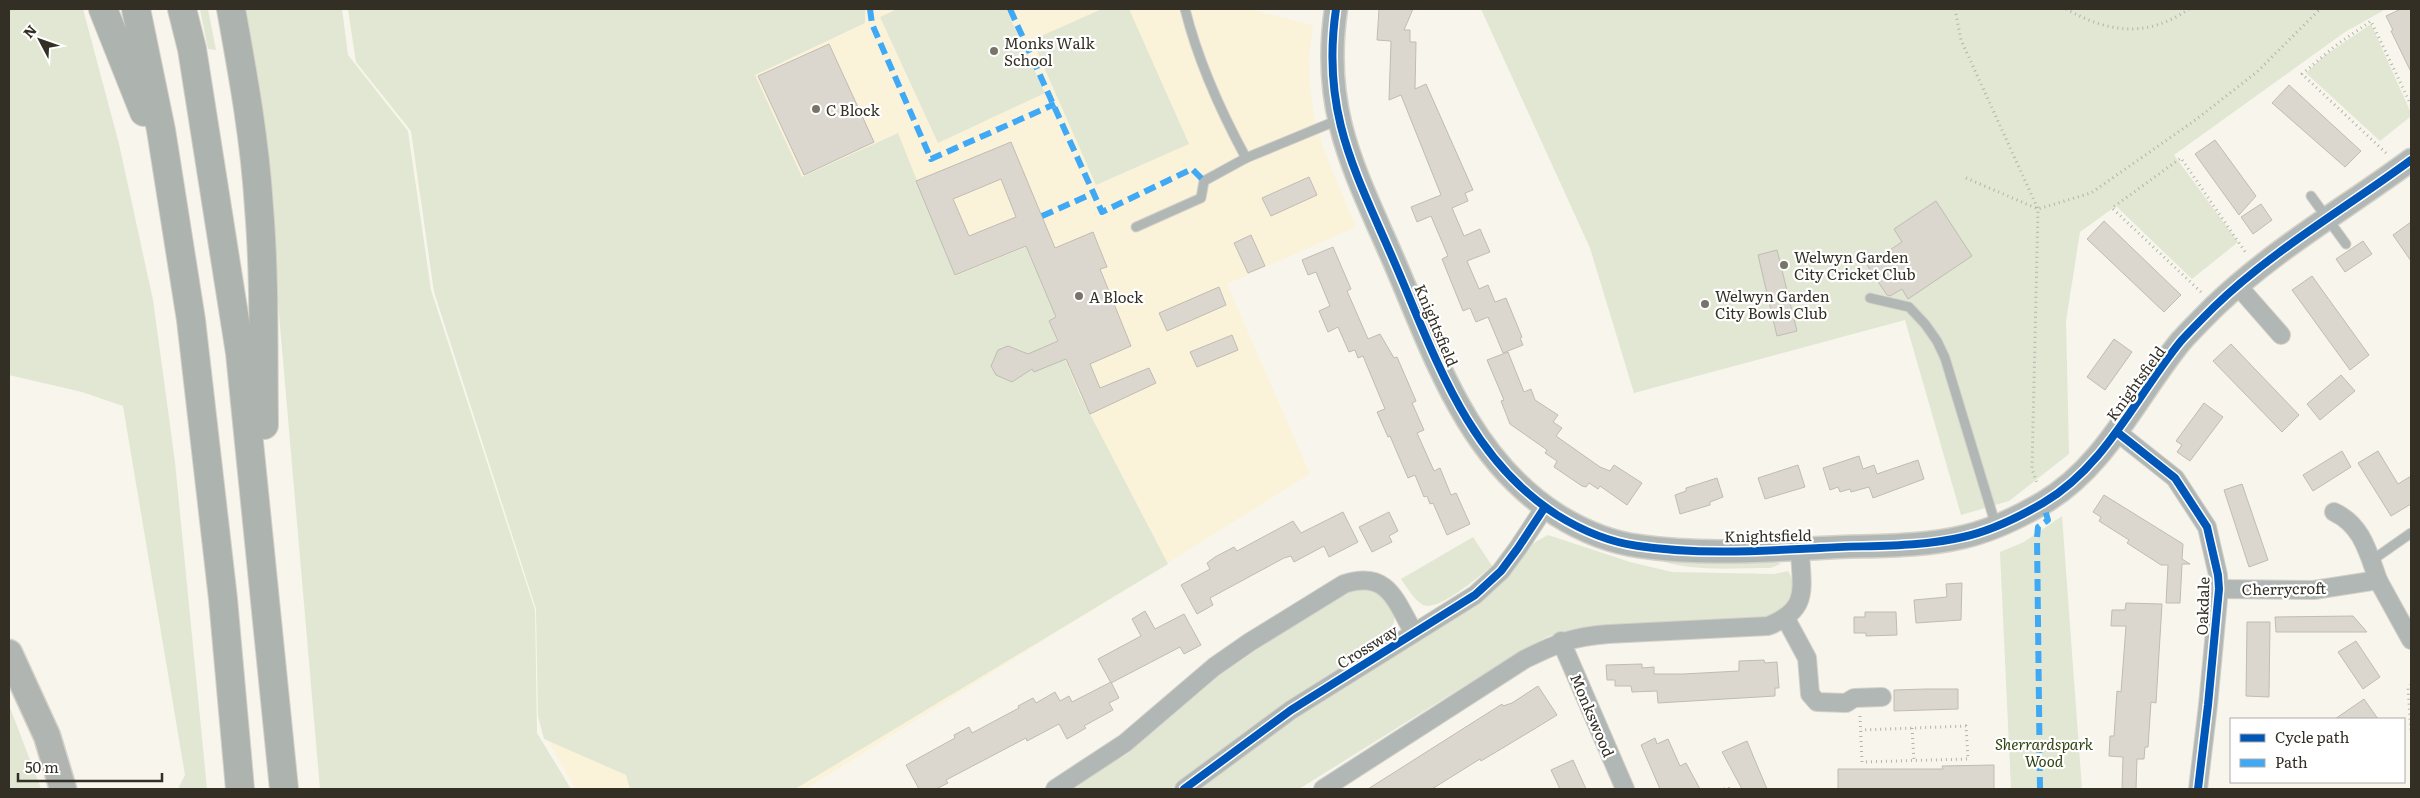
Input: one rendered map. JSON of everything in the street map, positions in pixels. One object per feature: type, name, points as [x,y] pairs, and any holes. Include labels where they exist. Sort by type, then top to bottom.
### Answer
[{"type":"highway","points":[[104,9],[168,174]]},
{"type":"highway","points":[[136,9],[161,130],[191,320],[223,599],[240,789]]},
{"type":"highway","points":[[182,9],[192,49],[240,353],[284,789]]},
{"type":"highway","points":[[231,9],[247,102],[259,207],[263,272],[264,588]]},
{"type":"main road","points":[[9,653],[46,736],[63,789]]},
{"type":"street","name":"Knightsfield","points":[[1336,9],[1331,40],[1331,71],[1338,120],[1357,176],[1438,364],[1464,417],[1501,468],[1522,490],[1568,522],[1594,534],[1636,546],[1718,550],[1800,549],[1930,543],[1964,537],[1996,526],[2043,503],[2081,474],[2116,432],[2181,342],[2216,306],[2258,269],[2406,163]]},
{"type":"street","points":[[2238,286],[2281,335]]},
{"type":"street","name":"Oakdale","points":[[2116,432],[2175,478],[2207,526],[2218,574],[2219,589],[2198,789]]},
{"type":"street","name":"Crossway","points":[[1184,789],[1291,710],[1475,595],[1501,571],[1545,507]]},
{"type":"street","points":[[2334,512],[2346,518],[2362,536],[2378,580],[2411,640]]},
{"type":"street","points":[[1323,789],[1525,659],[1561,641],[1582,636],[1608,634],[1768,626],[1786,619],[1796,609],[1801,594],[1800,549]]},
{"type":"street","name":"Crossway","points":[[1055,789],[1125,743],[1214,668],[1250,642],[1344,584],[1359,579],[1372,580],[1383,585],[1392,594],[1414,633]]},
{"type":"street","name":"Cherrycroft","points":[[2219,589],[2314,590],[2378,580]]},
{"type":"street","points":[[1786,619],[1807,658],[1810,694],[1817,702],[1846,703],[1854,698],[1882,697]]},
{"type":"street","name":"Monkswood","points":[[1561,641],[1625,789]]},
{"type":"lane","points":[[1185,9],[1195,48],[1229,128],[1246,158]]},
{"type":"lane","points":[[1136,226],[1201,198],[1204,181],[1246,158],[1338,120]]},
{"type":"lane","points":[[2311,196],[2346,244]]},
{"type":"lane","points":[[1870,298],[1908,308],[1925,324],[1937,341],[1945,358],[1996,526]]},
{"type":"lane","points":[[2371,561],[2411,533]]},
{"type":"path","points":[[1955,9],[1962,40],[2038,209],[2032,469],[2043,503]]},
{"type":"path","points":[[2066,9],[2105,26],[2132,29],[2156,27],[2189,9]]},
{"type":"path","points":[[1966,178],[2038,209],[2091,193],[2194,121],[2257,72],[2320,9]]},
{"type":"path","points":[[2406,163],[2302,74],[2335,46],[2371,21],[2411,105]]},
{"type":"path","points":[[2216,306],[2112,208],[2181,158],[2258,269]]},
{"type":"path","points":[[2411,686],[2408,688],[2411,732]]},
{"type":"path","points":[[1860,698],[1861,730],[1862,762],[1968,759],[1966,726],[1861,730]]},
{"type":"path","points":[[1912,728],[1914,760]]},
{"type":"path","points":[[1724,789],[1728,789]]},
{"type":"shaded area","points":[[348,9],[1249,9],[1313,25],[1309,58],[1310,87],[1314,115],[1324,150],[1356,227],[1227,284],[1310,474],[806,789],[575,789],[545,735],[540,607],[419,194],[411,131],[356,62]]},
{"type":"green space","points":[[9,9],[83,9],[119,144],[153,300],[175,462],[207,789],[178,789],[185,775],[123,406],[82,392],[9,375]]},
{"type":"green space","points":[[200,9],[208,9],[216,50],[208,49]]},
{"type":"green space","points":[[239,9],[342,9],[348,55],[408,131],[431,290],[535,610],[537,733],[571,789],[320,789],[264,140]]},
{"type":"green space","points":[[348,9],[865,9],[865,23],[755,75],[802,177],[898,133],[955,276],[1026,247],[1056,317],[1049,321],[1080,395],[1168,564],[795,789],[630,789],[626,775],[544,739],[538,716],[536,609],[434,292],[411,131],[356,62]]},
{"type":"green space","points":[[897,9],[1006,9],[1045,93],[938,143],[880,17]]},
{"type":"green space","points":[[1102,9],[1129,9],[1189,144],[1096,185],[1032,40]]},
{"type":"green space","name":"Welwyn Garden City Cricket Club","points":[[1481,9],[2386,9],[2345,32],[2174,155],[2238,242],[2192,279],[2116,206],[2080,232],[2066,321],[2069,454],[2009,501],[1961,515],[1905,320],[1634,393],[1590,248]]},
{"type":"green space","points":[[2371,24],[2411,113],[2411,116],[2380,141],[2306,73],[2324,56]]},
{"type":"green space","name":"Sherrardspark Wood","points":[[2062,516],[2082,789],[2011,789],[2000,552],[2024,542]]},
{"type":"green space","points":[[1548,535],[1630,562],[1672,572],[1774,574],[1788,571],[1794,587],[1794,594],[1783,609],[1769,617],[1583,627],[1549,636],[1522,650],[1299,789],[1198,789],[1280,728],[1485,594],[1532,544]]},
{"type":"green space","points":[[1473,537],[1492,566],[1449,598],[1430,606],[1420,603],[1401,579]]},
{"type":"green space","points":[[1658,560],[1774,561],[1781,564],[1770,568],[1700,568]]},
{"type":"green space","points":[[1357,587],[1381,591],[1395,612],[1394,622],[1388,633],[1375,648],[1289,704],[1171,789],[1069,789],[1127,754],[1220,675],[1314,611]]},
{"type":"green space","points":[[9,705],[40,786],[41,789],[9,789]]},
{"type":"building","points":[[1379,9],[1413,9],[1404,30],[1410,30],[1410,42],[1416,42],[1415,89],[1426,84],[1473,190],[1465,193],[1468,201],[1452,208],[1464,236],[1480,229],[1490,252],[1467,261],[1479,289],[1488,285],[1495,302],[1506,298],[1522,337],[1520,338],[1523,345],[1503,353],[1488,317],[1476,322],[1470,308],[1463,311],[1442,259],[1448,256],[1431,216],[1417,222],[1411,207],[1441,195],[1401,95],[1389,100],[1391,41],[1377,40]]},
{"type":"building","points":[[2401,9],[2411,9],[2411,72],[2391,31],[2393,30],[2386,16]]},
{"type":"building","name":"C Block","points":[[829,44],[874,142],[804,175],[758,76]]},
{"type":"building","points":[[2289,85],[2361,151],[2345,167],[2272,103]]},
{"type":"building","points":[[2215,140],[2256,196],[2239,215],[2195,154]]},
{"type":"building","name":"A Block","points":[[1011,142],[1055,248],[1093,232],[1107,267],[1100,269],[1131,346],[1090,364],[1100,388],[1149,368],[1156,383],[1090,414],[1066,359],[1034,372],[1032,369],[1012,382],[996,375],[991,366],[998,350],[1008,346],[1028,354],[1058,341],[1049,321],[1056,317],[1026,246],[955,275],[916,181]],"holes":[[[1001,179],[1016,217],[969,236],[953,199]]]},
{"type":"building","points":[[1309,177],[1317,195],[1271,216],[1262,198]]},
{"type":"building","points":[[1936,201],[1972,256],[1908,299],[1902,289],[1890,296],[1887,295],[1867,265],[1902,242],[1894,229]]},
{"type":"building","points":[[2261,204],[2272,220],[2253,234],[2241,217]]},
{"type":"building","points":[[2104,221],[2181,295],[2164,312],[2087,239]]},
{"type":"building","points":[[2411,222],[2411,261],[2393,235]]},
{"type":"building","points":[[1251,235],[1265,266],[1248,273],[1234,243]]},
{"type":"building","points":[[2363,241],[2372,254],[2345,272],[2336,259]]},
{"type":"building","points":[[1333,247],[1351,289],[1347,291],[1368,339],[1380,334],[1394,358],[1397,357],[1416,401],[1412,403],[1424,430],[1417,433],[1434,471],[1440,468],[1451,495],[1456,493],[1470,524],[1447,535],[1433,503],[1430,504],[1427,496],[1424,497],[1415,475],[1408,478],[1390,436],[1388,437],[1377,412],[1385,409],[1363,356],[1358,358],[1355,350],[1349,352],[1338,327],[1328,332],[1319,311],[1330,306],[1316,272],[1308,275],[1302,260]]},
{"type":"building","points":[[1777,250],[1797,331],[1777,336],[1758,255]]},
{"type":"building","points":[[2312,276],[2369,355],[2350,370],[2292,290]]},
{"type":"building","points":[[1219,287],[1226,305],[1167,331],[1159,313]]},
{"type":"building","points":[[1232,335],[1238,350],[1197,367],[1190,352]]},
{"type":"building","points":[[2114,339],[2132,352],[2105,390],[2087,377]]},
{"type":"building","points":[[2231,344],[2299,415],[2282,432],[2213,361]]},
{"type":"building","points":[[1508,352],[1524,392],[1531,389],[1535,400],[1558,415],[1553,422],[1562,428],[1556,436],[1600,467],[1610,471],[1614,465],[1642,483],[1627,505],[1600,486],[1598,489],[1589,483],[1586,487],[1582,486],[1554,467],[1557,461],[1545,453],[1547,450],[1510,424],[1501,401],[1504,400],[1487,360]]},
{"type":"building","points":[[2341,375],[2355,391],[2320,420],[2307,404]]},
{"type":"building","points":[[2204,403],[2223,417],[2190,461],[2177,452],[2182,445],[2176,441]]},
{"type":"building","points":[[2342,451],[2351,467],[2313,491],[2303,475]]},
{"type":"building","points":[[2378,451],[2398,484],[2411,476],[2411,504],[2391,516],[2358,463]]},
{"type":"building","points":[[1859,456],[1863,469],[1874,465],[1877,474],[1918,460],[1924,479],[1873,498],[1869,487],[1851,492],[1850,489],[1840,492],[1838,487],[1830,490],[1823,468]]},
{"type":"building","points":[[1798,465],[1805,487],[1765,499],[1758,478]]},
{"type":"building","points":[[1717,478],[1723,497],[1710,502],[1710,505],[1680,514],[1675,495],[1686,491],[1686,488]]},
{"type":"building","points":[[2242,484],[2268,560],[2249,567],[2224,490]]},
{"type":"building","points":[[2104,495],[2183,544],[2182,559],[2190,564],[2182,564],[2180,603],[2166,603],[2168,565],[2161,565],[2127,543],[2129,540],[2099,521],[2101,517],[2093,512]]},
{"type":"building","points":[[1343,512],[1358,542],[1329,557],[1324,546],[1294,562],[1291,556],[1284,558],[1210,598],[1213,605],[1197,614],[1181,585],[1210,569],[1207,563],[1215,557],[1234,547],[1237,551],[1293,521],[1301,533]]},
{"type":"building","points":[[1389,512],[1398,531],[1389,536],[1392,542],[1372,552],[1359,527]]},
{"type":"building","points":[[1962,583],[1961,620],[1916,623],[1914,600],[1947,597],[1946,584]]},
{"type":"building","points":[[2126,603],[2162,604],[2156,703],[2151,702],[2148,747],[2145,747],[2144,759],[2137,759],[2136,789],[2122,789],[2123,757],[2109,756],[2110,736],[2114,736],[2117,691],[2121,692],[2126,626],[2111,626],[2112,610],[2125,610]]},
{"type":"building","points":[[1145,611],[1155,629],[1184,614],[1201,645],[1184,654],[1180,647],[1111,683],[1098,659],[1141,636],[1132,619]]},
{"type":"building","points":[[1865,612],[1896,612],[1897,635],[1866,636],[1866,633],[1854,633],[1854,617],[1865,617]]},
{"type":"building","points":[[2353,616],[2367,632],[2276,632],[2275,617]]},
{"type":"building","points":[[2247,622],[2270,622],[2269,697],[2246,696]]},
{"type":"building","points":[[2356,641],[2380,677],[2363,689],[2338,652]]},
{"type":"building","points":[[1764,660],[1765,663],[1777,662],[1779,688],[1775,688],[1775,696],[1658,703],[1657,691],[1632,692],[1631,686],[1615,686],[1615,680],[1607,680],[1606,665],[1642,664],[1642,668],[1654,667],[1654,674],[1683,674],[1739,671],[1739,661]]},
{"type":"building","points":[[1111,682],[1119,698],[1109,703],[1113,710],[1084,726],[1086,728],[1067,739],[1059,724],[1027,741],[1026,738],[946,780],[948,783],[936,789],[919,789],[906,765],[955,738],[954,735],[969,727],[972,733],[1019,708],[1018,706],[1033,698],[1036,703],[1055,692],[1060,701],[1069,696],[1072,702]]},
{"type":"building","points":[[1538,686],[1557,715],[1536,728],[1481,761],[1480,759],[1432,789],[1368,789],[1502,704],[1503,706],[1512,703]]},
{"type":"building","points":[[1958,689],[1958,709],[1894,711],[1894,690]]},
{"type":"building","points":[[2364,699],[2377,718],[2336,718]]},
{"type":"building","points":[[1655,738],[1657,744],[1668,739],[1680,766],[1686,763],[1700,789],[1660,789],[1641,745]]},
{"type":"building","points":[[1747,741],[1767,789],[1742,789],[1722,752]]},
{"type":"building","points":[[1573,760],[1586,789],[1560,789],[1551,770]]},
{"type":"building","points":[[1994,765],[1994,789],[1838,789],[1838,769],[1943,769],[1942,766]]},
{"type":"marked path","points":[[870,9],[872,24],[931,159],[1055,104]]},
{"type":"marked path","points":[[1010,9],[1102,212],[1192,169],[1204,181]]},
{"type":"marked path","points":[[1042,216],[1094,193]]},
{"type":"marked path","points":[[2040,789],[2037,538],[2038,527],[2048,520],[2043,503]]},
{"type":"cycle path","points":[[1336,9],[1333,78],[1337,109],[1344,138],[1354,167],[1423,330],[1456,400],[1476,433],[1499,464],[1526,491],[1557,515],[1576,526],[1596,535],[1638,546],[1683,551],[1729,552],[1910,545],[1963,537],[1984,531],[2014,518],[2043,503],[2065,488],[2085,470],[2119,429],[2181,341],[2237,286],[2285,248],[2411,160]]},
{"type":"cycle path","points":[[2117,432],[2175,478],[2207,527],[2218,575],[2219,589],[2198,789]]},
{"type":"cycle path","points":[[1184,789],[1291,710],[1475,595],[1501,571],[1545,507]]},
{"type":"place","name":"Monks Walk School","points":[[994,51]]},
{"type":"place","name":"C Block","points":[[816,109]]},
{"type":"place","name":"Welwyn Garden City Cricket Club","points":[[1784,265]]},
{"type":"place","name":"A Block","points":[[1079,296]]},
{"type":"place","name":"Welwyn Garden City Bowls Club","points":[[1705,304]]}]
